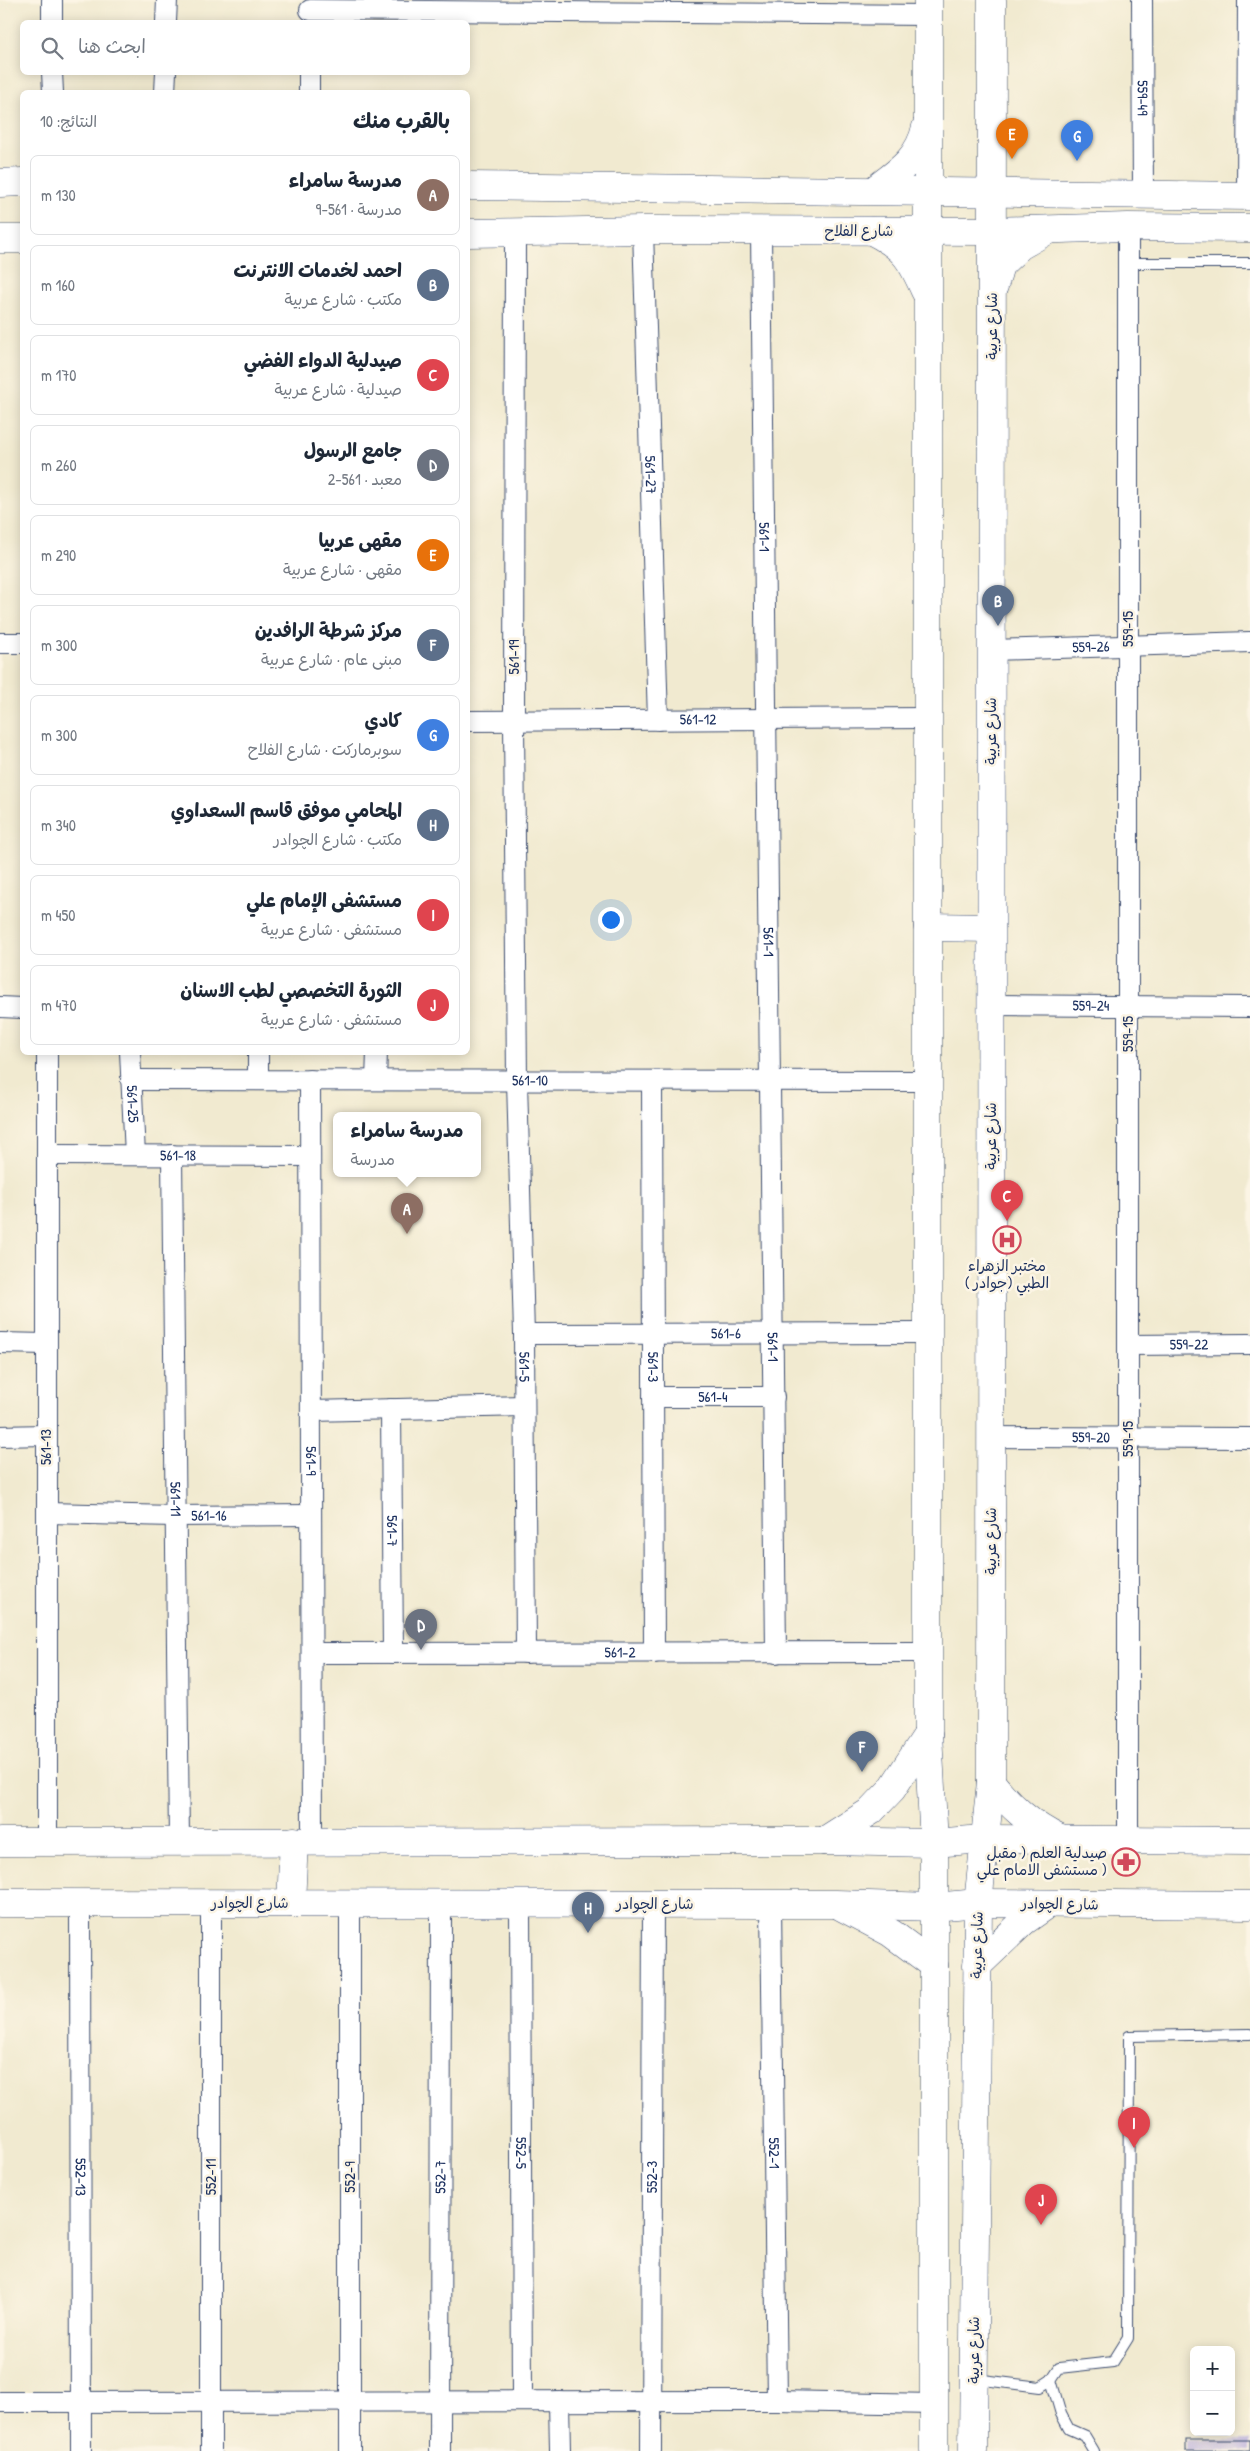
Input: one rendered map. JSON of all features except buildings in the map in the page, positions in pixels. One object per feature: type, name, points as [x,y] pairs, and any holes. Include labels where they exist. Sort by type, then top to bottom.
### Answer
[{"type":"main road","name":"شارع عربية","points":[[973,2451],[978,1903],[983,1861],[983,1839],[991,1782],[992,0]]},
{"type":"main road","points":[[928,7],[928,1734],[934,1843],[934,2451]]},
{"type":"main road","points":[[874,190],[900,170],[922,145],[928,116]]},
{"type":"main road","points":[[992,130],[997,155],[1014,178],[1039,193]]},
{"type":"main road","points":[[0,183],[20,182]]},
{"type":"main road","points":[[470,186],[1248,196]]},
{"type":"main road","name":"شارع الفلاح","points":[[470,233],[643,230],[992,231],[1128,227],[1250,228]]},
{"type":"main road","points":[[872,230],[892,241],[913,262],[928,299]]},
{"type":"main road","points":[[992,294],[1000,266],[1020,246],[1049,230]]},
{"type":"main road","points":[[0,239],[20,239]]},
{"type":"main road","points":[[928,927],[991,928]]},
{"type":"main road","points":[[824,1840],[871,1810],[892,1789],[928,1734]]},
{"type":"main road","points":[[991,1782],[1008,1804],[1036,1827],[1064,1841]]},
{"type":"main road","points":[[0,1842],[824,1840],[934,1843],[983,1839],[1250,1841]]},
{"type":"main road","points":[[291,1903],[303,1841]]},
{"type":"main road","name":"شارع الچوادر","points":[[0,1903],[836,1904],[934,1907],[978,1903],[1250,1905]]},
{"type":"main road","points":[[836,1904],[891,1933],[934,1965]]},
{"type":"main road","points":[[977,1966],[1024,1921],[1047,1905]]},
{"type":"street","points":[[52,0],[52,20]]},
{"type":"street","points":[[166,20],[167,0]]},
{"type":"street","name":"559-49","points":[[1142,0],[1143,194]]},
{"type":"street","points":[[1248,0],[1248,196]]},
{"type":"street","points":[[310,11],[514,6],[928,7]]},
{"type":"street","points":[[52,75],[52,90]]},
{"type":"street","points":[[166,75],[166,90]]},
{"type":"street","points":[[309,75],[309,90]]},
{"type":"street","name":"559-15","points":[[1128,227],[1128,1841]]},
{"type":"street","name":"561-27","points":[[643,230],[658,720]]},
{"type":"street","name":"561-1","points":[[761,231],[776,1652]]},
{"type":"street","name":"561-19","points":[[515,232],[514,721],[517,1081]]},
{"type":"street","name":"559-26","points":[[991,650],[1250,642]]},
{"type":"street","points":[[0,644],[20,643]]},
{"type":"street","name":"561-12","points":[[470,721],[928,718]]},
{"type":"street","name":"559-24","points":[[991,1005],[1250,1007]]},
{"type":"street","points":[[0,1007],[20,1008]]},
{"type":"street","name":"561-13","points":[[46,1842],[47,1055]]},
{"type":"street","name":"561-25","points":[[130,1055],[134,1155]]},
{"type":"street","points":[[258,1055],[258,1080]]},
{"type":"street","points":[[376,1080],[377,1055]]},
{"type":"street","name":"561-10","points":[[131,1080],[928,1081]]},
{"type":"street","name":"561-9","points":[[303,1841],[312,1653],[310,1080]]},
{"type":"street","name":"561-5","points":[[517,1081],[524,1334],[526,1653]]},
{"type":"street","name":"561-3","points":[[652,1081],[654,1653]]},
{"type":"street","name":"561-18","points":[[47,1155],[310,1156]]},
{"type":"street","name":"561-11","points":[[172,1155],[174,1516],[179,1842]]},
{"type":"street","name":"561-6","points":[[524,1334],[928,1333]]},
{"type":"street","points":[[0,1343],[46,1344]]},
{"type":"street","name":"559-22","points":[[1128,1345],[1250,1344]]},
{"type":"street","name":"561-4","points":[[653,1397],[774,1397]]},
{"type":"street","points":[[311,1411],[523,1406]]},
{"type":"street","name":"561-7","points":[[391,1409],[393,1653]]},
{"type":"street","points":[[0,1436],[46,1435]]},
{"type":"street","name":"559-20","points":[[991,1437],[1250,1438]]},
{"type":"street","name":"561-16","points":[[47,1513],[174,1516],[311,1515]]},
{"type":"street","name":"561-2","points":[[312,1653],[928,1652]]},
{"type":"street","name":"552-13","points":[[80,1903],[81,2451]]},
{"type":"street","name":"552-11","points":[[211,1903],[211,2451]]},
{"type":"street","name":"552-9","points":[[350,1903],[350,2451]]},
{"type":"street","name":"552-7","points":[[440,2451],[441,1904]]},
{"type":"street","name":"552-5","points":[[520,1904],[522,2401]]},
{"type":"street","name":"552-3","points":[[651,2451],[653,1904]]},
{"type":"street","name":"552-1","points":[[771,1904],[777,2401]]},
{"type":"street","points":[[0,2402],[81,2400],[211,2402],[777,2401],[934,2404]]},
{"type":"street","points":[[559,2401],[560,2451]]},
{"type":"lane","points":[[1128,263],[1250,263]]},
{"type":"lane","points":[[974,2379],[1040,2387],[1051,2380],[1059,2368],[1113,2362],[1128,2338],[1129,2036],[1250,2034]]},
{"type":"lane","points":[[1051,2380],[1061,2414],[1069,2429],[1085,2436],[1094,2451]]},
{"type":"place","name":"مقهى عربيا","points":[[1012,159]]},
{"type":"place","name":"كادي","points":[[1077,161]]},
{"type":"place","name":"احمد لخدمات الانترنت","points":[[998,626]]},
{"type":"place","name":"صيدلية الدواء الفضي","points":[[1007,1221]]},
{"type":"place","name":"مدرسة سامراء","points":[[407,1234]]},
{"type":"place","name":"مختبر الزهراء الطبي (جوادر )","points":[[1007,1240]]},
{"type":"place","name":"جامع الرسول","points":[[421,1650]]},
{"type":"place","name":"مركز شرطة الرافدين","points":[[862,1772]]},
{"type":"place","name":"صيدلية العلم ( مقبل مستشفى الامام علي )","points":[[1126,1862]]},
{"type":"place","name":"المحامي موفق قاسم السعداوي","points":[[588,1933]]},
{"type":"place","name":"مستشفى الإمام علي","points":[[1134,2148]]},
{"type":"place","name":"الثورة التخصصي لطب الاسنان","points":[[1041,2225]]}]
